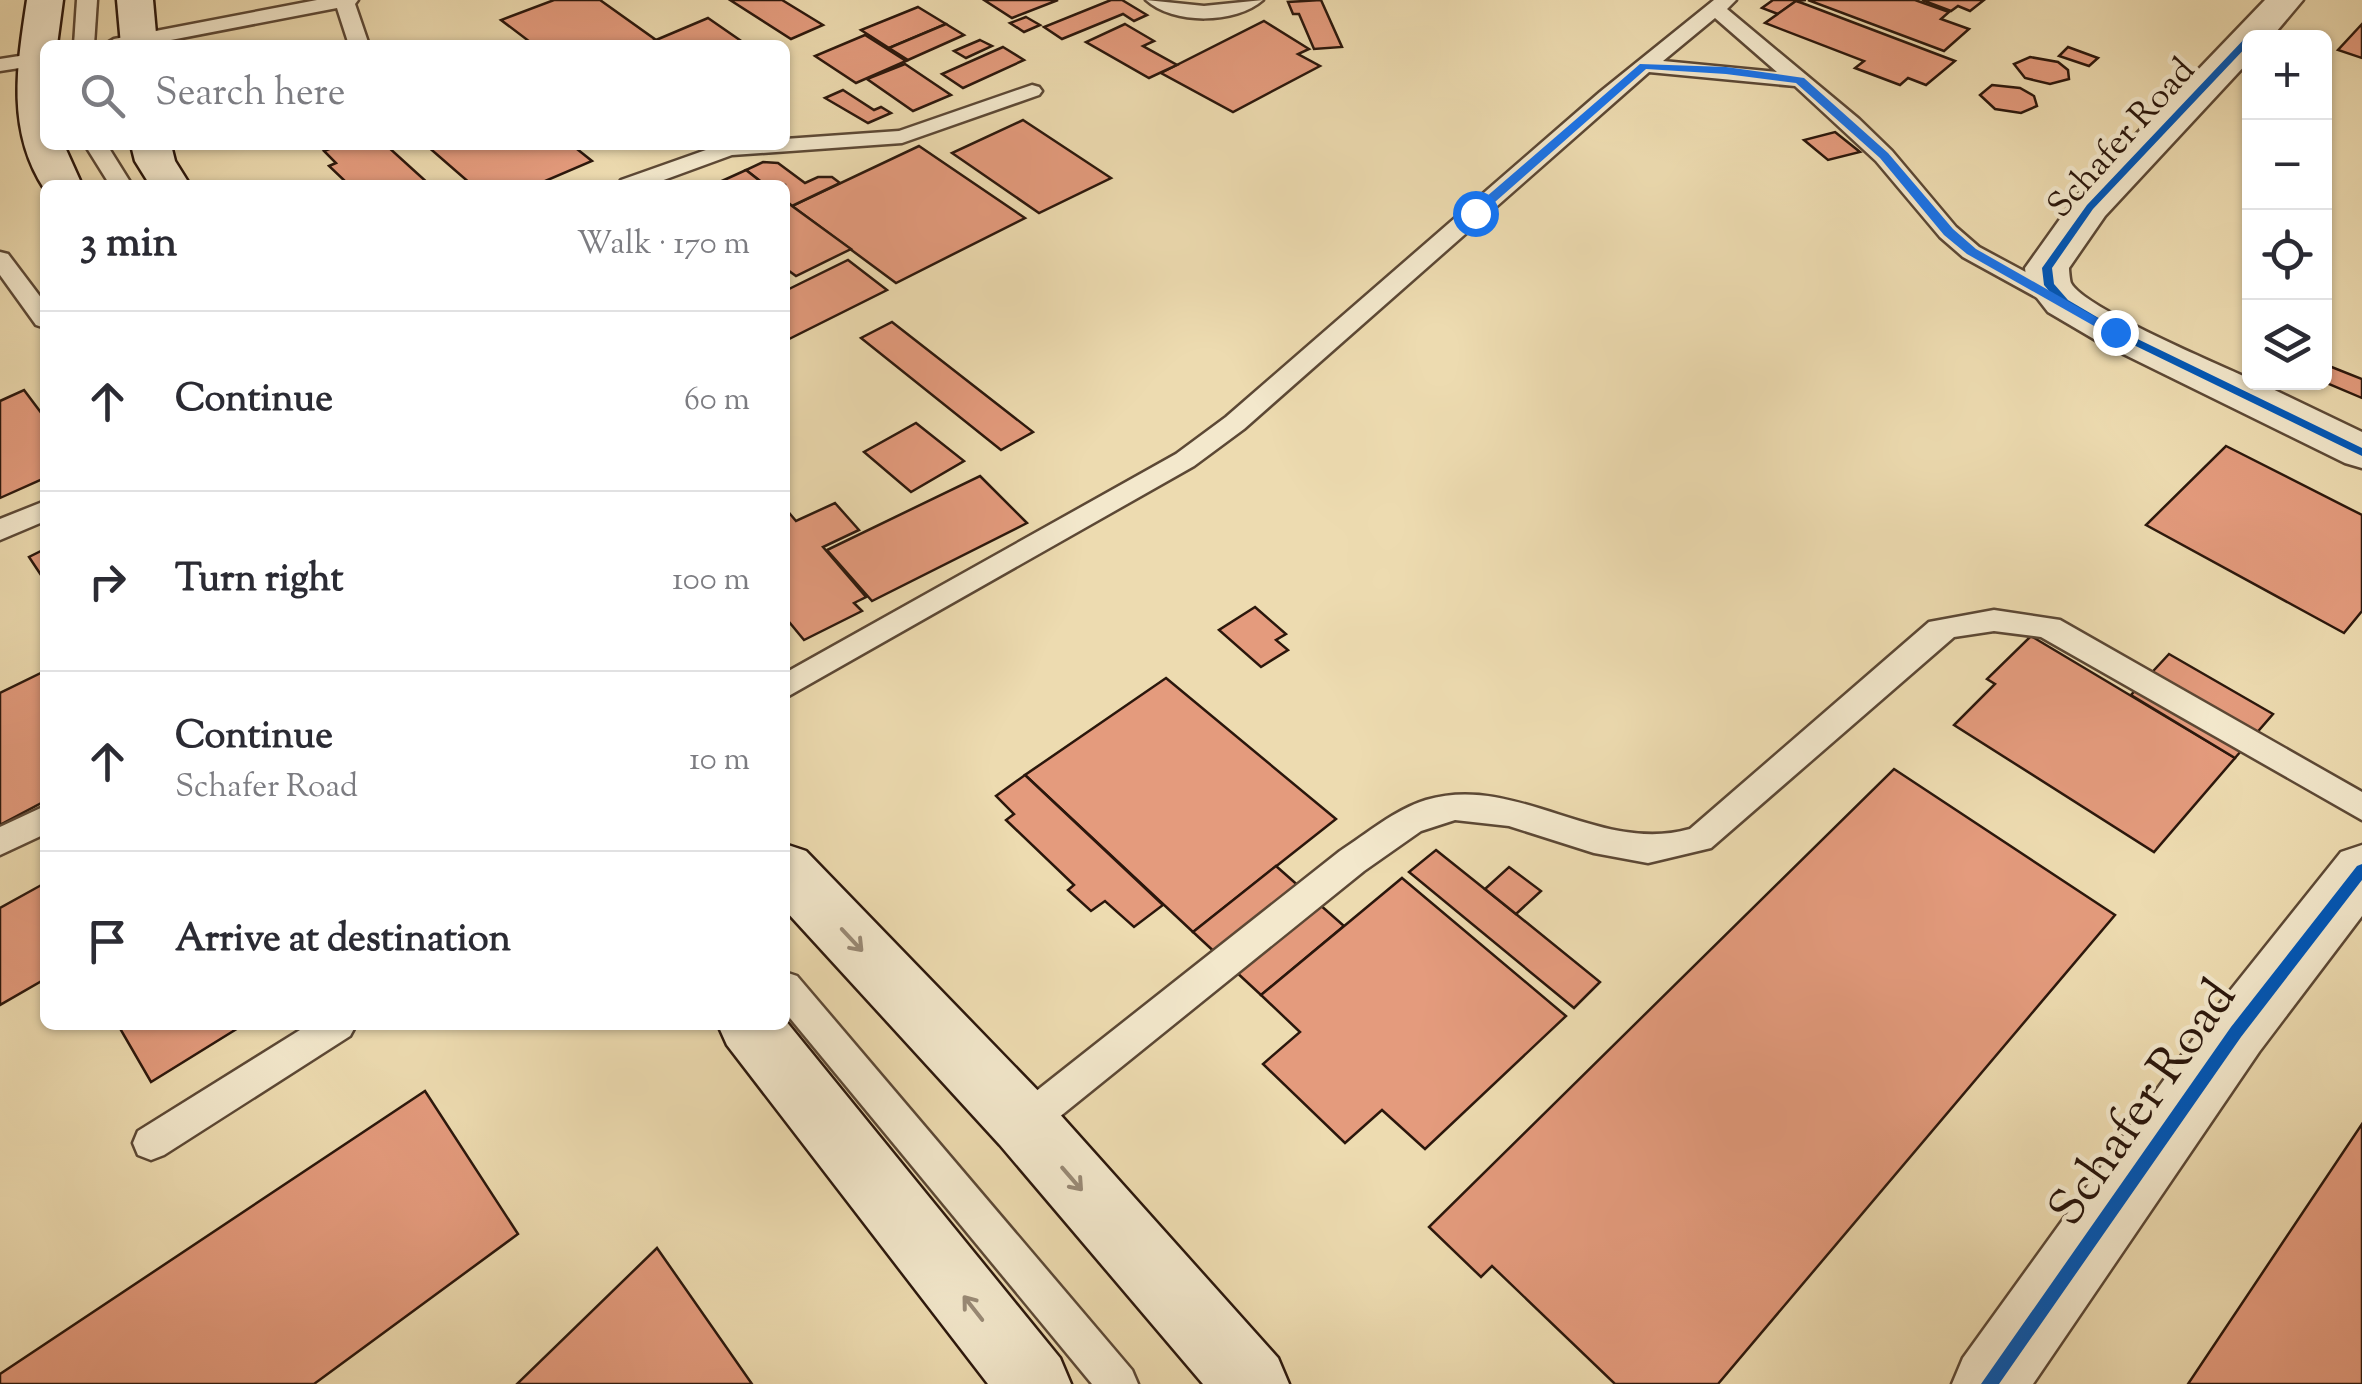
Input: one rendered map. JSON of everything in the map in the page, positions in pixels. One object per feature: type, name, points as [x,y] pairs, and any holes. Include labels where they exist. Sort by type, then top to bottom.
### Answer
[{"type":"street","points":[[40,138],[27,61],[44,0]]},
{"type":"street","points":[[131,40],[135,0]]},
{"type":"street","name":"Schafer Road","points":[[2258,30],[2286,0]]},
{"type":"street","name":"Schafer Road","points":[[2064,302],[2049,285],[2047,268],[2090,207],[2242,46]]},
{"type":"street","points":[[44,150],[59,180]]},
{"type":"street","points":[[152,150],[167,180]]},
{"type":"street","points":[[2064,302],[2115,332],[2362,452]]},
{"type":"street","name":"Schafer Road","points":[[1989,1384],[2236,1032],[2362,870]]},
{"type":"street","points":[[790,873],[1024,1123],[1252,1384]]},
{"type":"street","points":[[754,1030],[1034,1384]]},
{"type":"lane","points":[[84,40],[87,0]]},
{"type":"lane","points":[[146,40],[346,0],[358,40]]},
{"type":"lane","points":[[1156,0],[1196,14],[1220,13],[1252,0]]},
{"type":"lane","points":[[790,684],[1185,460],[1236,423],[1720,4],[1884,156],[1948,232],[1971,252],[2064,302]]},
{"type":"lane","points":[[1644,66],[1800,80]]},
{"type":"lane","points":[[790,145],[902,137],[1032,91]]},
{"type":"lane","points":[[99,150],[117,180]]},
{"type":"lane","points":[[644,180],[725,150]]},
{"type":"lane","points":[[0,259],[40,313]]},
{"type":"lane","points":[[0,508],[40,490]]},
{"type":"lane","points":[[0,530],[40,512]]},
{"type":"lane","points":[[1024,1123],[1352,861],[1402,826],[1433,811],[1476,806],[1602,842],[1651,851],[1700,839],[1938,630],[1982,618],[2018,619],[2050,628],[2362,808]]},
{"type":"lane","points":[[0,842],[40,822]]},
{"type":"lane","points":[[790,992],[1118,1384]]},
{"type":"lane","points":[[151,1143],[330,1030]]},
{"type":"building","points":[[554,0],[600,0],[656,40],[527,40],[501,20]]},
{"type":"building","points":[[730,0],[782,0],[823,25],[791,39]]},
{"type":"building","points":[[984,0],[1058,0],[1012,18]]},
{"type":"building","points":[[1111,0],[1122,0],[1147,15],[1134,21],[1123,14],[1062,39],[1044,27]]},
{"type":"building","points":[[1321,0],[1342,47],[1314,49],[1299,14],[1293,14],[1288,2]]},
{"type":"building","points":[[1773,0],[1806,0],[1796,1],[1778,14],[1762,8]]},
{"type":"building","points":[[1808,0],[1915,0],[1949,12],[1941,19],[1969,29],[1944,51]]},
{"type":"building","points":[[1922,0],[1984,0],[1970,11],[1958,6],[1951,11]]},
{"type":"building","points":[[1796,1],[1955,61],[1926,85],[1908,78],[1900,85],[1855,68],[1864,61],[1765,23]]},
{"type":"building","points":[[918,7],[946,24],[889,48],[861,30]]},
{"type":"building","points":[[1026,17],[1040,25],[1024,32],[1010,23]]},
{"type":"building","points":[[708,18],[740,40],[656,40]]},
{"type":"building","points":[[1264,21],[1309,49],[1298,54],[1320,66],[1233,112],[1161,73]]},
{"type":"building","points":[[946,24],[964,35],[908,60],[889,48]]},
{"type":"building","points":[[1125,24],[1154,41],[1143,46],[1177,65],[1149,78],[1086,42]]},
{"type":"building","points":[[2362,24],[2362,58],[2338,50]]},
{"type":"building","points":[[865,35],[906,61],[856,83],[815,56]]},
{"type":"building","points":[[980,40],[992,46],[966,58],[954,51]]},
{"type":"building","points":[[1003,47],[1024,60],[963,88],[942,74]]},
{"type":"building","points":[[2068,47],[2098,58],[2089,66],[2059,56]]},
{"type":"building","points":[[2030,57],[2058,62],[2068,70],[2069,79],[2050,84],[2025,78],[2014,64]]},
{"type":"building","points":[[905,64],[951,95],[913,111],[867,79]]},
{"type":"building","points":[[1992,85],[2020,88],[2034,96],[2037,106],[2021,113],[1995,109],[1980,95]]},
{"type":"building","points":[[843,90],[874,110],[881,107],[891,113],[868,123],[825,98]]},
{"type":"building","points":[[1023,120],[1111,178],[1039,213],[952,153]]},
{"type":"building","points":[[1835,132],[1860,152],[1828,160],[1804,140]]},
{"type":"building","points":[[919,146],[1025,218],[896,283],[792,206]]},
{"type":"building","points":[[392,150],[424,180],[344,180],[329,166],[336,163],[324,151]]},
{"type":"building","points":[[432,150],[578,150],[592,161],[548,180],[466,180]]},
{"type":"building","points":[[763,162],[778,163],[805,183],[818,177],[832,177],[840,183],[792,206],[790,180],[759,180],[746,170]]},
{"type":"building","points":[[746,170],[759,180],[724,180]]},
{"type":"building","points":[[790,204],[851,249],[796,276],[790,272]]},
{"type":"building","points":[[848,260],[887,290],[790,338],[790,289]]},
{"type":"building","points":[[892,322],[1033,432],[1001,450],[861,338]]},
{"type":"building","points":[[2332,367],[2362,379],[2362,398],[2332,385]]},
{"type":"building","points":[[24,390],[40,411],[40,480],[0,498],[0,401]]},
{"type":"building","points":[[916,423],[964,461],[911,492],[864,452]]},
{"type":"building","points":[[2226,446],[2362,515],[2362,611],[2344,633],[2146,525]]},
{"type":"building","points":[[980,476],[1027,523],[872,601],[827,550]]},
{"type":"building","points":[[835,503],[859,530],[823,547],[866,597],[854,603],[862,611],[804,640],[790,623],[790,514],[796,521]]},
{"type":"building","points":[[40,552],[40,574],[29,557]]},
{"type":"building","points":[[1255,607],[1286,634],[1276,640],[1288,650],[1261,667],[1219,630]]},
{"type":"building","points":[[2031,636],[2235,758],[2154,852],[1954,725],[1995,684],[1987,679]]},
{"type":"building","points":[[2169,654],[2273,714],[2235,758],[2131,695]]},
{"type":"building","points":[[40,673],[40,804],[0,825],[0,693]]},
{"type":"building","points":[[1166,678],[1336,819],[1193,932],[1025,775]]},
{"type":"building","points":[[1894,769],[2115,915],[1718,1384],[1615,1384],[1492,1266],[1481,1277],[1429,1227]]},
{"type":"building","points":[[1025,775],[1163,905],[1134,927],[1105,901],[1091,911],[1068,890],[1074,885],[1006,820],[1014,814],[996,796]]},
{"type":"building","points":[[1436,850],[1600,982],[1574,1008],[1409,872]]},
{"type":"building","points":[[1276,866],[1344,926],[1261,995],[1193,932]]},
{"type":"building","points":[[1509,867],[1541,891],[1516,914],[1485,889]]},
{"type":"building","points":[[1402,878],[1566,1016],[1425,1149],[1382,1110],[1345,1143],[1263,1064],[1300,1032],[1261,995]]},
{"type":"building","points":[[40,886],[40,982],[0,1005],[0,908]]},
{"type":"building","points":[[121,1030],[235,1030],[151,1082]]},
{"type":"building","points":[[425,1091],[518,1234],[314,1384],[0,1384],[0,1374]]},
{"type":"building","points":[[2362,1124],[2362,1384],[2188,1384]]},
{"type":"building","points":[[657,1248],[752,1384],[517,1384]]},
{"type":"cycle path","points":[[2242,46],[2090,207],[2047,268],[2049,285],[2064,302],[2115,332],[2362,452]]},
{"type":"cycle path","points":[[1989,1384],[2236,1032],[2362,870]]},
{"type":"route","points":[[1475,213],[1644,66],[1726,70],[1800,80],[1884,156],[1948,232],[1971,252],[2115,332]]}]
